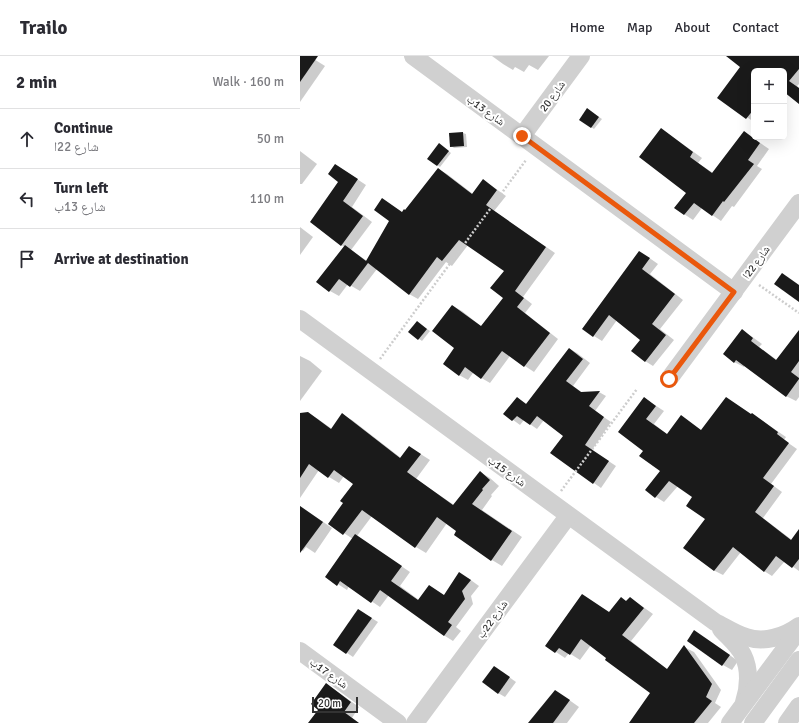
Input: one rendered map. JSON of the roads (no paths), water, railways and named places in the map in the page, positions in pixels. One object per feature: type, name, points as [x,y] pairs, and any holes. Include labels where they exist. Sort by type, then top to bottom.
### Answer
[{"type":"street","name":"شارع 13ب","points":[[413,56],[734,292]]},
{"type":"street","name":"شارع 20","points":[[529,141],[581,56]]},
{"type":"street","name":"شارع 22ا","points":[[669,379],[799,203]]},
{"type":"street","name":"شارع 15ب","points":[[300,318],[568,516],[715,622],[746,637],[766,640],[785,635],[799,626]]},
{"type":"street","name":"شارع 22ب","points":[[415,723],[568,516]]},
{"type":"street","name":"شارع 15ب","points":[[715,622],[743,655],[746,664],[748,673],[747,692],[745,700],[736,716]]},
{"type":"street","points":[[736,716],[799,630]]},
{"type":"street","name":"شارع 17ب","points":[[300,651],[398,723]]},
{"type":"street","points":[[753,723],[799,660]]},
{"type":"street","points":[[787,723],[799,706]]}]
